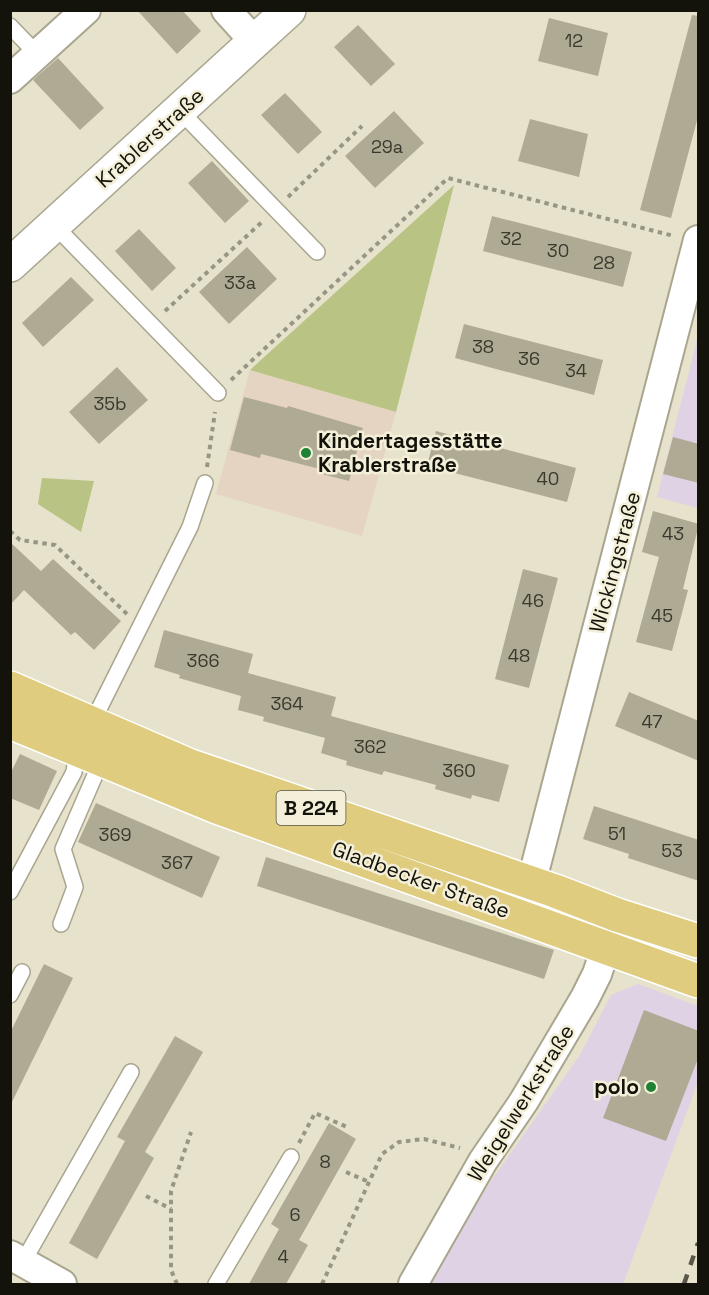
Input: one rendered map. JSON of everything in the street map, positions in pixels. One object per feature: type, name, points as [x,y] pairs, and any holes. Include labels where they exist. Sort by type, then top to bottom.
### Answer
[{"type":"main road","name":"Gladbecker Straße","points":[[10,688],[91,744],[217,807],[699,981]]},
{"type":"main road","name":"Gladbecker Straße","points":[[10,722],[91,744],[188,765],[617,915],[699,940]]},
{"type":"street","points":[[10,79],[86,10]]},
{"type":"street","points":[[226,10],[255,42]]},
{"type":"street","name":"Krablerstraße","points":[[10,265],[289,10]]},
{"type":"street","name":"Wickingstraße","points":[[531,884],[698,241]]},
{"type":"street","name":"Weigelwerkstraße","points":[[413,1284],[483,1161],[525,1101],[585,998],[606,949],[617,915]]},
{"type":"street","points":[[17,1258],[62,1284]]},
{"type":"lane","points":[[10,26],[37,54]]},
{"type":"lane","points":[[180,111],[317,252]]},
{"type":"lane","points":[[54,225],[218,393]]},
{"type":"lane","points":[[61,924],[75,886],[63,849],[91,744],[140,627],[190,527],[205,483]]},
{"type":"lane","points":[[10,892],[91,744]]},
{"type":"lane","points":[[10,995],[22,972]]},
{"type":"lane","points":[[17,1258],[131,1072]]},
{"type":"lane","points":[[216,1284],[291,1156]]},
{"type":"path","points":[[151,324],[362,126]]},
{"type":"path","points":[[205,483],[218,393],[448,178],[698,241]]},
{"type":"path","points":[[10,531],[20,540],[55,545],[140,627]]},
{"type":"path","points":[[291,1156],[315,1113],[347,1127]]},
{"type":"path","points":[[177,1284],[171,1270],[171,1191],[191,1132]]},
{"type":"path","points":[[322,1284],[382,1154],[399,1142],[424,1139],[470,1151]]},
{"type":"path","points":[[346,1172],[369,1182]]},
{"type":"path","points":[[146,1196],[171,1209]]},
{"type":"shaded area","points":[[698,336],[698,508],[657,497]]},
{"type":"shaded area","name":"Kindertagesstätte Krablerstraße","points":[[250,370],[396,412],[362,536],[216,494]]},
{"type":"shaded area","points":[[638,984],[698,1006],[698,1082],[623,1284],[426,1284],[493,1178],[580,1055],[611,995]]},
{"type":"green space","points":[[454,185],[396,412],[250,370]]},
{"type":"green space","points":[[42,478],[94,481],[81,532],[38,504]]},
{"type":"building","points":[[137,10],[182,10],[201,31],[177,54]]},
{"type":"building","points":[[692,15],[699,16],[699,113],[671,218],[640,210]]},
{"type":"building","points":[[549,18],[608,33],[598,76],[538,61]]},
{"type":"building","points":[[358,25],[395,64],[371,86],[334,47]]},
{"type":"building","points":[[58,58],[104,108],[80,130],[33,80]]},
{"type":"building","points":[[285,93],[322,132],[298,154],[261,115]]},
{"type":"building","points":[[394,111],[424,143],[375,188],[345,156]]},
{"type":"building","points":[[530,119],[588,134],[579,177],[518,161]]},
{"type":"building","points":[[212,161],[249,201],[225,223],[188,183]]},
{"type":"building","points":[[492,216],[632,252],[623,287],[483,251]]},
{"type":"building","points":[[139,229],[176,268],[152,291],[115,251]]},
{"type":"building","points":[[247,247],[277,279],[229,324],[199,292]]},
{"type":"building","points":[[71,277],[94,300],[43,347],[22,323]]},
{"type":"building","points":[[464,324],[603,360],[594,395],[455,358]]},
{"type":"building","points":[[117,367],[148,400],[99,444],[69,412]]},
{"type":"building","points":[[244,397],[287,408],[288,406],[363,428],[349,481],[318,473],[320,469],[261,454],[260,458],[230,450]]},
{"type":"building","points":[[436,431],[576,468],[567,502],[427,466]]},
{"type":"building","points":[[673,437],[699,444],[699,483],[663,474]]},
{"type":"building","points":[[653,511],[699,524],[683,589],[688,590],[672,651],[636,642],[659,557],[642,552]]},
{"type":"building","points":[[10,542],[41,571],[53,559],[121,621],[94,650],[75,632],[71,635],[24,590],[10,605]]},
{"type":"building","points":[[523,569],[558,578],[529,688],[495,679]]},
{"type":"building","points":[[164,630],[253,654],[248,673],[336,697],[331,716],[509,765],[499,802],[472,795],[471,799],[435,789],[436,785],[384,771],[382,775],[346,765],[347,761],[321,753],[325,738],[263,721],[264,717],[238,710],[241,696],[179,678],[180,675],[154,667]]},
{"type":"building","points":[[629,692],[699,721],[699,761],[615,726]]},
{"type":"building","points":[[20,754],[57,771],[39,810],[10,798],[10,774]]},
{"type":"building","points":[[96,803],[220,857],[202,898],[78,842]]},
{"type":"building","points":[[594,806],[699,840],[699,881],[628,858],[629,854],[583,839]]},
{"type":"building","points":[[266,857],[554,950],[544,979],[257,886]]},
{"type":"building","points":[[44,964],[73,978],[10,1106],[10,1033]]},
{"type":"building","name":"polo","points":[[644,1010],[699,1031],[699,1056],[666,1141],[603,1118]]},
{"type":"building","points":[[175,1036],[203,1052],[145,1152],[154,1158],[97,1259],[69,1243],[125,1141],[117,1137]]},
{"type":"building","points":[[329,1123],[356,1139],[299,1240],[308,1245],[286,1284],[249,1284],[279,1229],[271,1224]]},
{"type":"railway","points":[[684,1284],[698,1243]]},
{"type":"place","name":"Kindertagesstätte Krablerstraße","points":[[306,453]]},
{"type":"place","name":"polo","points":[[651,1087]]}]
